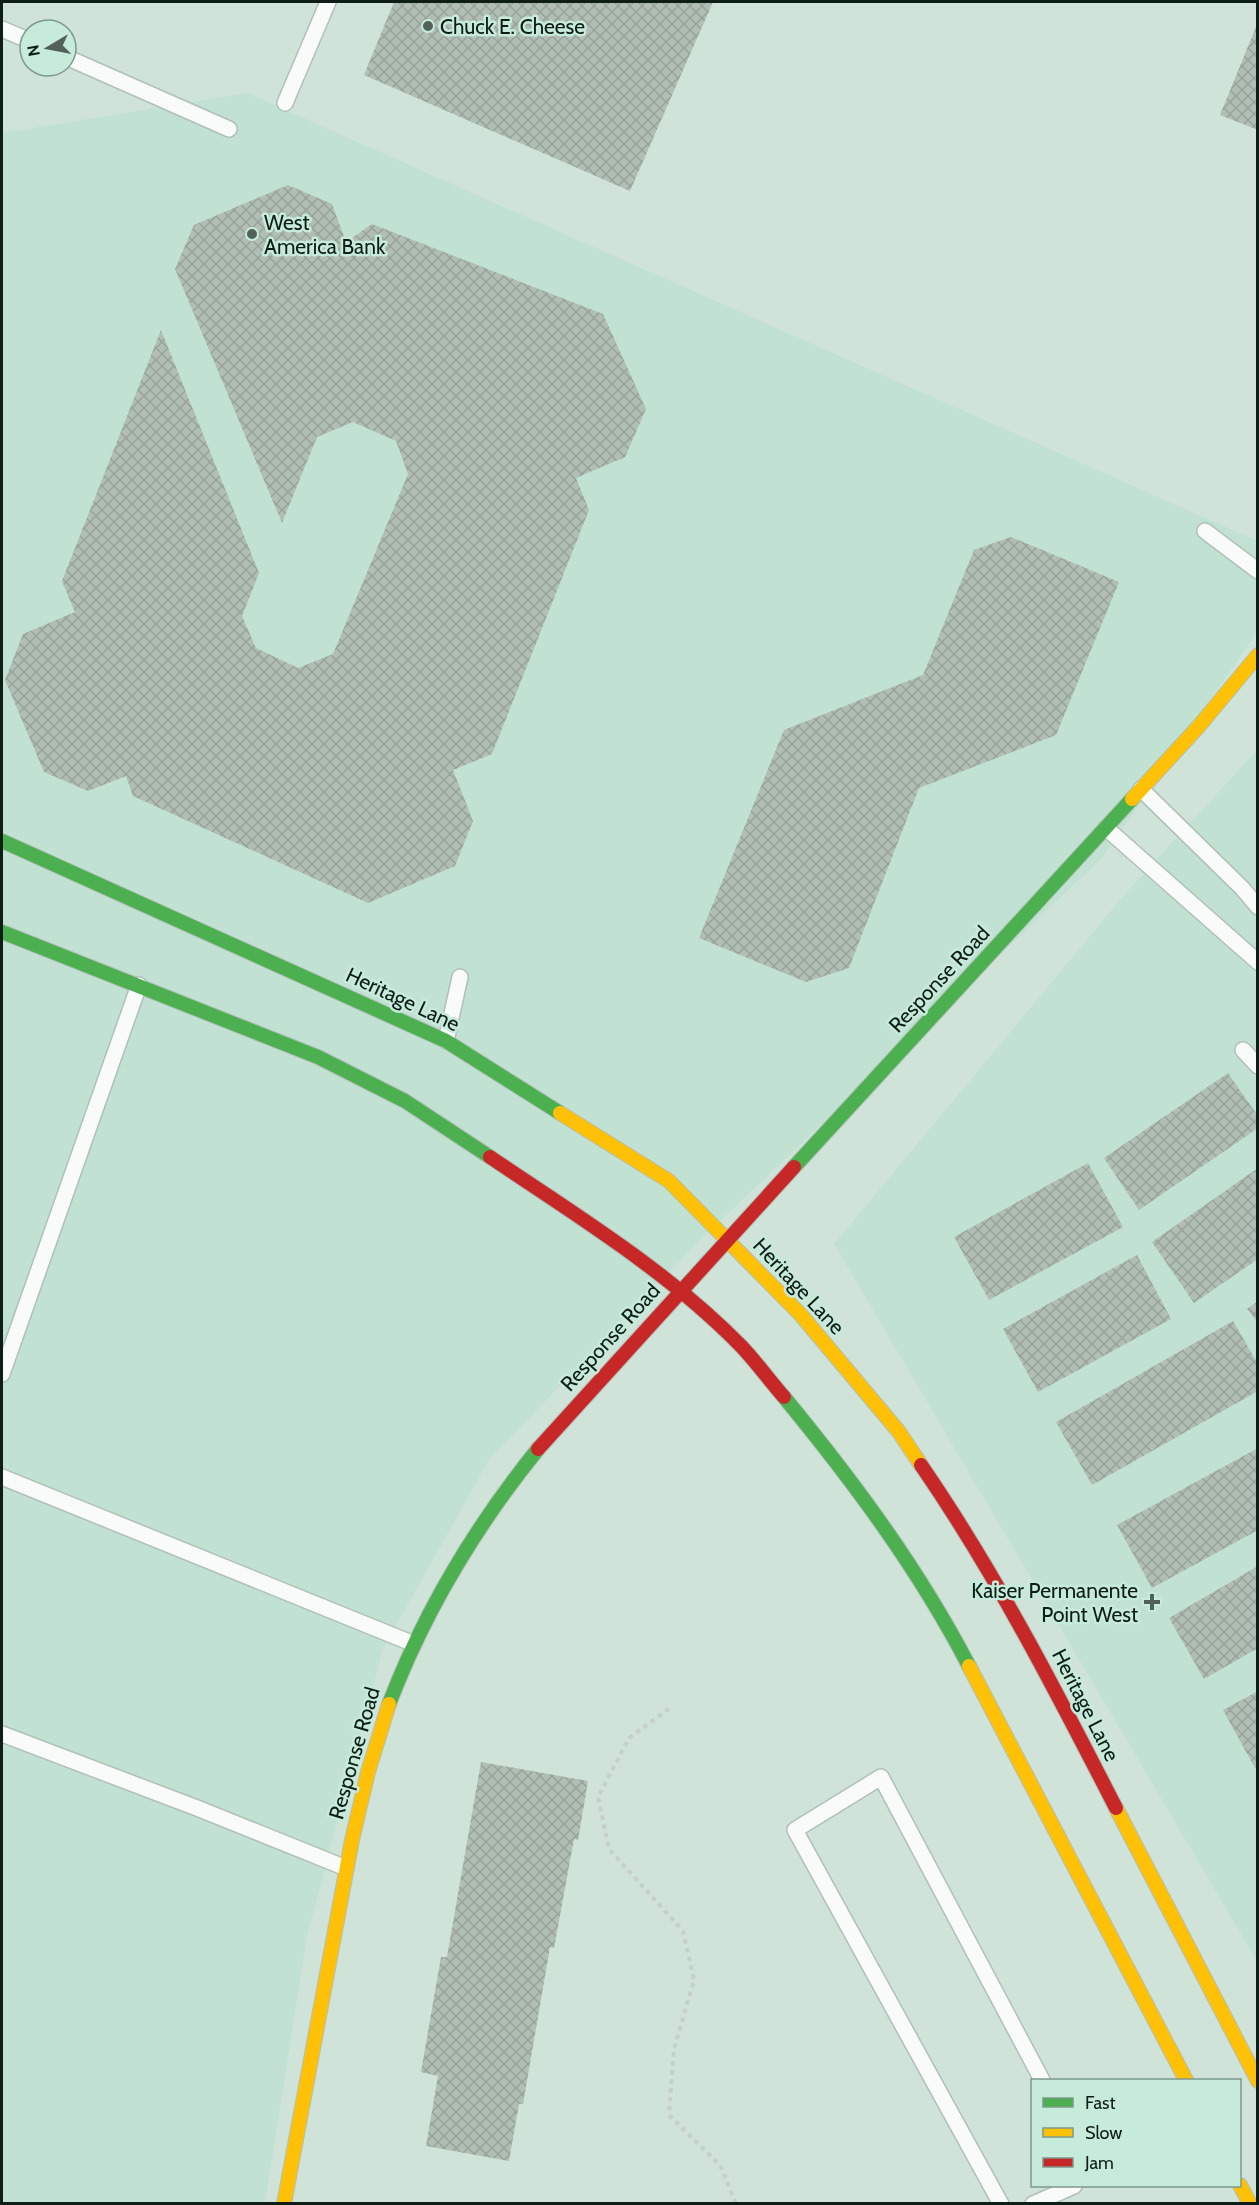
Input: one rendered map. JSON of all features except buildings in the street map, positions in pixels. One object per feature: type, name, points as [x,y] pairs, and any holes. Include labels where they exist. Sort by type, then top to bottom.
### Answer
[{"type":"main road","name":"Response Road","points":[[284,2204],[356,1811],[381,1725],[414,1644],[439,1593],[469,1542],[521,1470],[680,1290],[1199,726],[1257,655]]},
{"type":"main road","name":"Heritage Lane","points":[[2,841],[447,1041],[669,1181],[801,1315],[891,1423],[963,1525],[1021,1624],[1257,2081]]},
{"type":"main road","points":[[2,932],[318,1057],[405,1101],[620,1244],[680,1290],[749,1354],[846,1472],[908,1561],[964,1656],[1185,2079]]},
{"type":"main road","points":[[1240,2187],[1250,2204]]},
{"type":"lane","points":[[285,103],[328,2]]},
{"type":"lane","points":[[2,29],[18,36]]},
{"type":"lane","points":[[78,62],[229,129]]},
{"type":"lane","points":[[1205,531],[1257,571]]},
{"type":"lane","points":[[1141,789],[1242,888],[1257,908]]},
{"type":"lane","points":[[1106,828],[1257,962]]},
{"type":"lane","points":[[447,1041],[460,977]]},
{"type":"lane","points":[[2,1374],[139,985]]},
{"type":"lane","points":[[1243,1050],[1257,1066]]},
{"type":"lane","points":[[2,1477],[414,1644]]},
{"type":"lane","points":[[2,1734],[197,1808],[346,1868]]},
{"type":"lane","points":[[1001,2204],[795,1830],[881,1778],[1041,2079]]},
{"type":"lane","points":[[1033,2204],[1072,2187]]},
{"type":"path","points":[[669,1709],[629,1738],[598,1797],[609,1849],[683,1931],[694,1980],[674,2049],[669,2115],[720,2165],[736,2204]]},
{"type":"shaded area","points":[[247,93],[1257,541],[1257,632],[1102,858],[700,1240],[489,1460],[383,1649],[307,1936],[265,2203],[2,2204],[2,133]]},
{"type":"shaded area","name":"Kaiser Permanente Point West","points":[[1257,750],[1257,1961],[834,1244],[1125,894]]},
{"type":"traffic: fast","points":[[794,1167],[1132,799]]},
{"type":"traffic: fast","points":[[2,841],[446,1041],[560,1113]]},
{"type":"traffic: fast","points":[[2,932],[318,1057],[405,1101],[490,1157]]},
{"type":"traffic: fast","points":[[784,1397],[883,1526],[928,1594],[969,1666]]},
{"type":"traffic: fast","points":[[389,1704],[419,1635],[453,1570],[493,1509],[538,1449]]},
{"type":"traffic: slow","points":[[1132,799],[1199,726],[1258,655]]},
{"type":"traffic: slow","points":[[560,1113],[669,1181],[801,1315],[899,1432],[921,1465]]},
{"type":"traffic: slow","points":[[969,1666],[1185,2079]]},
{"type":"traffic: slow","points":[[284,2204],[352,1840],[368,1772],[389,1704]]},
{"type":"traffic: slow","points":[[1116,1808],[1258,2081]]},
{"type":"traffic: slow","points":[[1241,2187],[1250,2204]]},
{"type":"traffic: jam","points":[[490,1157],[621,1246],[684,1294],[742,1347],[784,1397]]},
{"type":"traffic: jam","points":[[538,1449],[794,1167]]},
{"type":"traffic: jam","points":[[921,1465],[1000,1591],[1116,1808]]},
{"type":"place","name":"Chuck E. Cheese","points":[[428,26]]},
{"type":"place","name":"West America Bank","points":[[252,234]]},
{"type":"place","name":"Kaiser Permanente Point West","points":[[1152,1602]]}]
